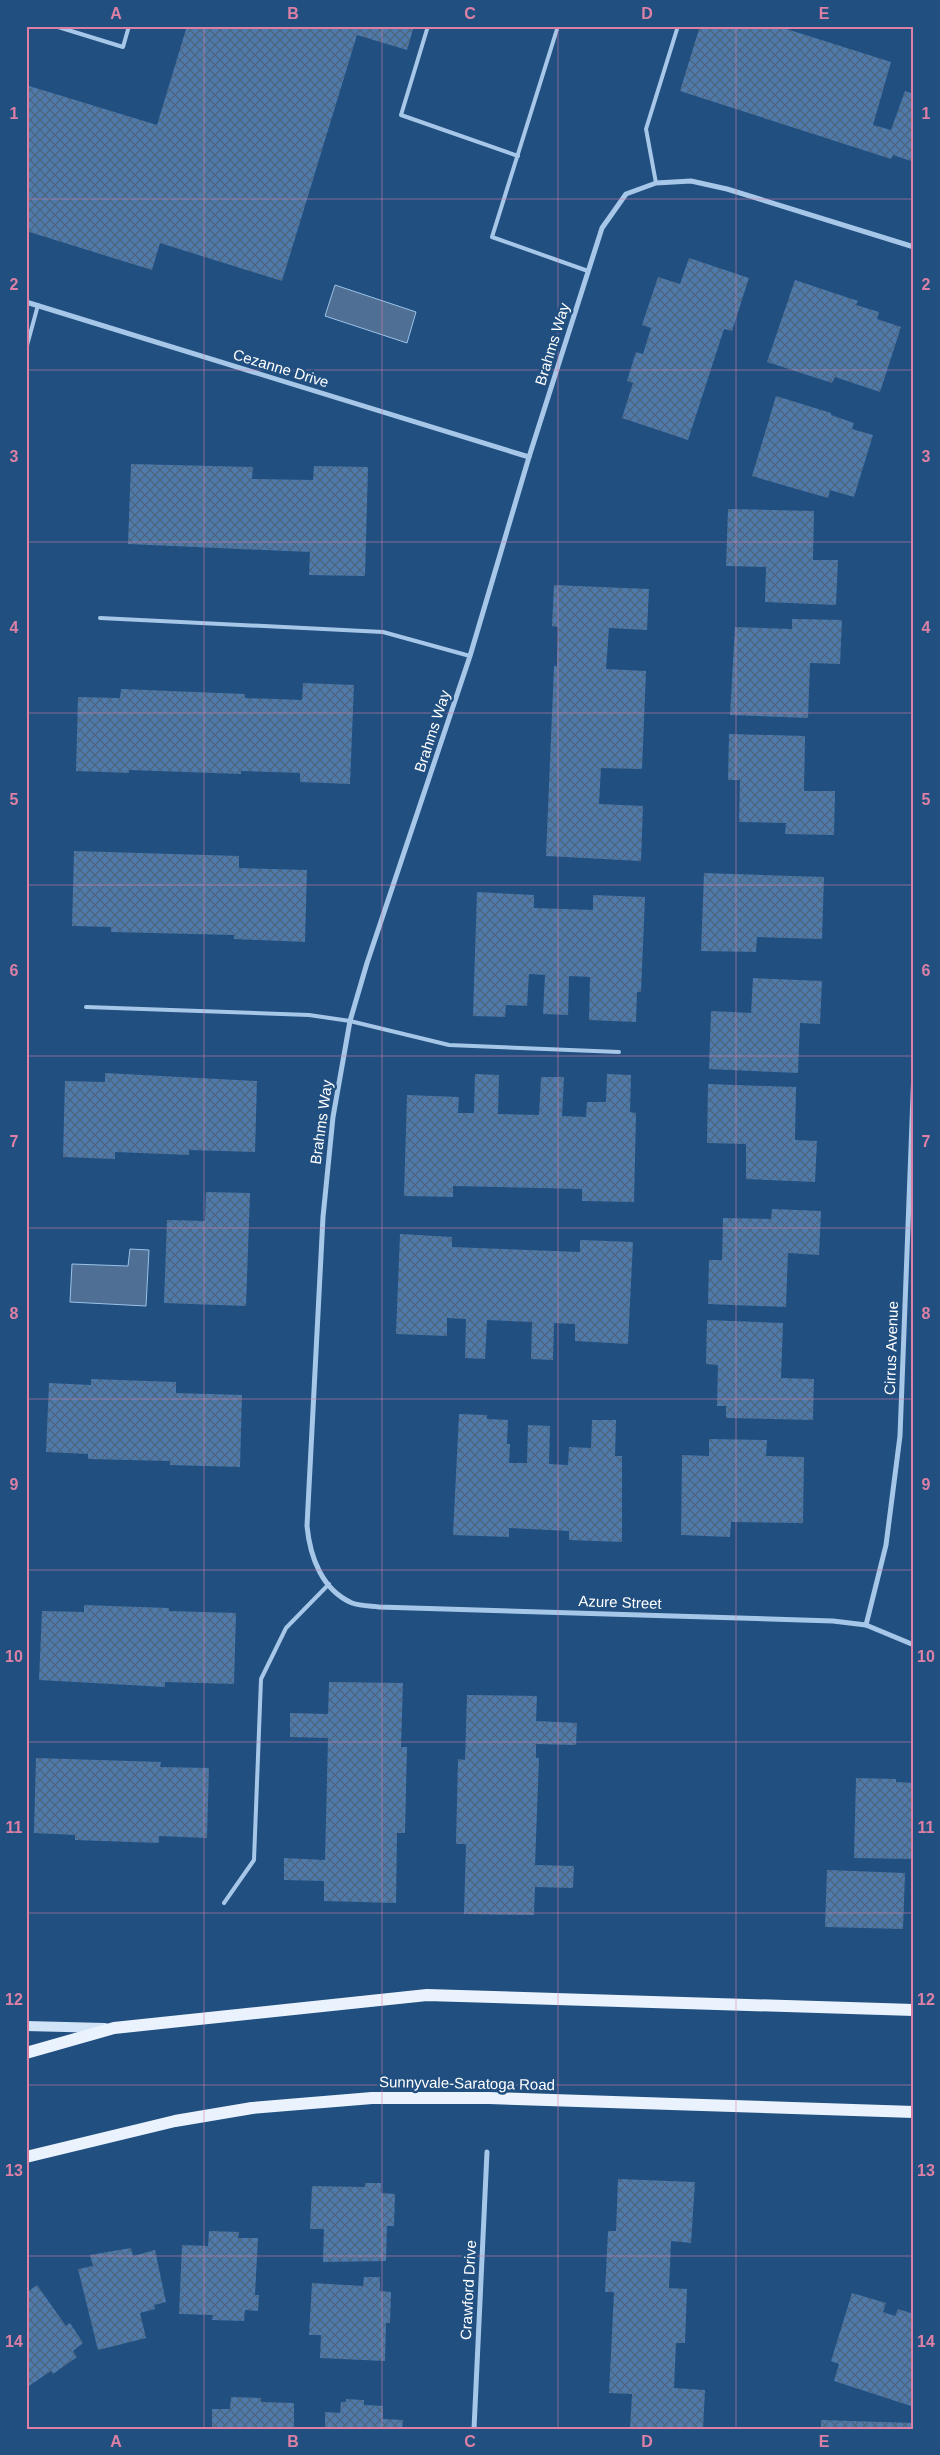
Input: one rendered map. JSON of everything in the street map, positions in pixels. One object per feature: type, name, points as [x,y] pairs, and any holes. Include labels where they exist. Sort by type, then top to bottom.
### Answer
[{"type":"main road","points":[[26,2026],[114,2028],[427,1995],[914,2010]]},
{"type":"main road","points":[[26,2053],[114,2028]]},
{"type":"main road","name":"Sunnyvale-Saratoga Road","points":[[26,2157],[175,2121],[252,2108],[372,2098],[499,2098],[914,2112]]},
{"type":"street","name":"Brahms Way","points":[[328,1584],[316,1567],[309,1548],[308,1526],[323,1217],[333,1117],[350,1021],[370,954],[470,656],[529,458],[602,228],[626,194],[656,183],[691,181],[727,189],[914,247]]},
{"type":"street","name":"Cezanne Drive","points":[[26,302],[529,458]]},
{"type":"street","name":"Cirrus Avenue","points":[[866,1625],[886,1545],[900,1436],[914,1069]]},
{"type":"street","name":"Azure Street","points":[[328,1584],[338,1595],[354,1604],[379,1607],[833,1620],[866,1625],[914,1645]]},
{"type":"street","name":"Crawford Drive","points":[[474,2429],[487,2152]]},
{"type":"lane","points":[[55,26],[123,47],[129,26]]},
{"type":"lane","points":[[428,26],[401,115],[518,156]]},
{"type":"lane","points":[[558,26],[492,237],[588,271]]},
{"type":"lane","points":[[656,183],[646,129],[678,26]]},
{"type":"lane","points":[[26,349],[38,305]]},
{"type":"lane","points":[[100,618],[383,632],[470,656]]},
{"type":"lane","points":[[86,1007],[309,1016],[350,1021],[449,1045],[619,1052]]},
{"type":"lane","points":[[224,1904],[254,1860],[261,1679],[286,1628],[328,1584]]},
{"type":"water","points":[[335,285],[416,312],[407,343],[325,316]]},
{"type":"water","points":[[130,1249],[149,1250],[146,1306],[70,1302],[72,1264],[128,1266]]},
{"type":"building","points":[[187,26],[414,26],[407,50],[357,35],[282,281],[160,243],[152,270],[26,231],[26,85],[157,125]]},
{"type":"building","points":[[700,26],[777,26],[891,62],[873,125],[891,130],[905,91],[911,93],[914,86],[914,162],[893,155],[891,159],[680,91]]},
{"type":"building","points":[[689,258],[749,278],[732,331],[724,329],[688,440],[622,418],[633,383],[627,381],[636,352],[643,354],[651,328],[642,325],[658,277],[680,284]]},
{"type":"building","points":[[795,280],[858,301],[856,305],[879,312],[877,319],[901,327],[880,392],[835,377],[832,383],[767,362]]},
{"type":"building","points":[[776,396],[831,413],[831,415],[854,423],[852,429],[873,435],[854,497],[830,490],[828,498],[752,476]]},
{"type":"building","points":[[131,464],[253,467],[252,479],[313,480],[314,466],[368,467],[365,576],[309,575],[310,552],[128,544]]},
{"type":"building","points":[[728,509],[814,511],[813,560],[838,560],[836,605],[765,602],[766,567],[726,566]]},
{"type":"building","points":[[554,585],[649,589],[647,630],[609,628],[606,669],[646,671],[642,769],[601,768],[599,804],[643,806],[641,861],[546,856],[554,666],[557,666],[558,627],[552,626]]},
{"type":"building","points":[[792,619],[842,620],[840,664],[810,663],[808,718],[730,715],[735,627],[792,629]]},
{"type":"building","points":[[303,683],[354,685],[350,784],[300,782],[300,773],[241,771],[241,774],[129,770],[129,773],[76,771],[78,697],[120,698],[121,689],[245,694],[245,698],[302,700]]},
{"type":"building","points":[[729,734],[805,736],[804,791],[835,791],[834,835],[785,834],[786,823],[739,822],[740,780],[728,780]]},
{"type":"building","points":[[74,851],[239,856],[239,868],[307,870],[305,942],[234,939],[234,935],[111,932],[111,927],[72,926]]},
{"type":"building","points":[[704,873],[824,877],[822,939],[757,937],[756,952],[701,951]]},
{"type":"building","points":[[477,892],[534,895],[534,908],[593,910],[593,895],[645,897],[641,992],[637,992],[636,1022],[589,1020],[590,977],[569,976],[568,1015],[543,1014],[545,975],[529,974],[527,1006],[506,1005],[505,1017],[473,1016]]},
{"type":"building","points":[[753,978],[822,981],[820,1024],[800,1023],[798,1073],[709,1069],[711,1011],[751,1013]]},
{"type":"building","points":[[105,1073],[257,1081],[255,1152],[189,1150],[189,1155],[115,1152],[115,1159],[63,1157],[65,1081],[105,1082]]},
{"type":"building","points":[[475,1074],[499,1075],[498,1114],[539,1115],[541,1077],[564,1077],[562,1116],[586,1117],[587,1102],[606,1102],[607,1074],[631,1075],[630,1112],[636,1113],[634,1202],[582,1201],[582,1189],[453,1186],[453,1197],[404,1196],[407,1095],[459,1097],[458,1113],[474,1113]]},
{"type":"building","points":[[708,1084],[796,1087],[795,1140],[817,1141],[815,1182],[746,1179],[746,1144],[707,1143]]},
{"type":"building","points":[[206,1192],[250,1193],[246,1306],[164,1303],[167,1220],[205,1221]]},
{"type":"building","points":[[772,1209],[821,1211],[819,1255],[788,1253],[786,1307],[708,1304],[709,1260],[722,1260],[723,1218],[771,1219]]},
{"type":"building","points":[[400,1234],[452,1237],[452,1247],[580,1252],[580,1240],[633,1242],[628,1344],[575,1341],[575,1324],[554,1323],[553,1360],[531,1359],[532,1322],[487,1320],[485,1359],[465,1358],[466,1319],[447,1318],[447,1336],[396,1334]]},
{"type":"building","points":[[707,1320],[783,1323],[781,1378],[814,1379],[813,1420],[726,1418],[726,1406],[717,1406],[718,1365],[706,1364]]},
{"type":"building","points":[[91,1379],[176,1382],[176,1393],[242,1395],[240,1467],[170,1465],[170,1461],[88,1459],[88,1454],[46,1452],[49,1383],[91,1385]]},
{"type":"building","points":[[459,1414],[487,1415],[487,1419],[508,1420],[507,1444],[510,1444],[509,1463],[527,1463],[528,1425],[550,1426],[549,1464],[568,1465],[569,1447],[591,1448],[592,1420],[616,1420],[615,1456],[622,1456],[622,1542],[569,1540],[569,1531],[509,1528],[509,1537],[453,1535]]},
{"type":"building","points":[[709,1439],[767,1440],[766,1456],[804,1457],[803,1523],[731,1522],[730,1537],[681,1535],[682,1455],[709,1456]]},
{"type":"building","points":[[84,1605],[169,1608],[169,1611],[236,1613],[234,1684],[165,1682],[165,1687],[39,1680],[42,1611],[84,1612]]},
{"type":"building","points":[[329,1682],[403,1683],[401,1747],[407,1747],[405,1833],[397,1833],[396,1903],[324,1901],[324,1881],[284,1880],[284,1858],[325,1860],[328,1738],[290,1737],[290,1713],[328,1714]]},
{"type":"building","points":[[467,1695],[537,1696],[536,1721],[577,1723],[576,1745],[536,1744],[536,1758],[539,1758],[535,1865],[574,1866],[573,1888],[535,1887],[534,1915],[464,1914],[466,1844],[456,1844],[458,1759],[465,1760]]},
{"type":"building","points":[[36,1758],[161,1762],[160,1767],[209,1768],[207,1838],[159,1836],[159,1843],[75,1840],[75,1835],[34,1833]]},
{"type":"building","points":[[856,1778],[896,1779],[896,1782],[914,1783],[914,1859],[854,1858]]},
{"type":"building","points":[[827,1870],[905,1873],[903,1929],[825,1927]]},
{"type":"building","points":[[618,2179],[695,2182],[691,2243],[671,2241],[669,2288],[687,2289],[685,2343],[676,2343],[674,2388],[705,2390],[703,2429],[630,2429],[632,2394],[609,2393],[614,2292],[605,2292],[608,2231],[616,2231]]},
{"type":"building","points":[[365,2183],[381,2183],[381,2193],[395,2194],[394,2226],[387,2226],[386,2261],[323,2262],[324,2229],[310,2229],[312,2186],[365,2187]]},
{"type":"building","points":[[209,2231],[239,2232],[238,2238],[258,2238],[255,2295],[259,2295],[258,2311],[245,2310],[244,2321],[212,2320],[213,2315],[179,2314],[182,2245],[208,2246]]},
{"type":"building","points":[[131,2248],[133,2256],[155,2250],[166,2302],[154,2305],[155,2309],[140,2313],[146,2338],[98,2350],[78,2269],[93,2266],[90,2255]]},
{"type":"building","points":[[364,2277],[380,2277],[380,2291],[391,2292],[390,2323],[386,2323],[385,2361],[320,2358],[321,2335],[309,2335],[312,2283],[363,2286]]},
{"type":"building","points":[[37,2285],[66,2326],[70,2323],[83,2343],[73,2351],[77,2357],[53,2374],[51,2371],[26,2388],[26,2293]]},
{"type":"building","points":[[852,2293],[886,2303],[883,2312],[895,2316],[898,2309],[914,2314],[914,2407],[834,2381],[839,2364],[831,2361]]},
{"type":"building","points":[[231,2397],[261,2398],[261,2402],[294,2403],[294,2429],[212,2429],[212,2409],[230,2409]]},
{"type":"building","points":[[346,2399],[364,2400],[364,2405],[383,2406],[383,2419],[403,2420],[402,2429],[325,2429],[325,2412],[340,2413],[341,2402],[346,2402]]},
{"type":"building","points":[[821,2420],[914,2423],[914,2429],[821,2429]]}]
